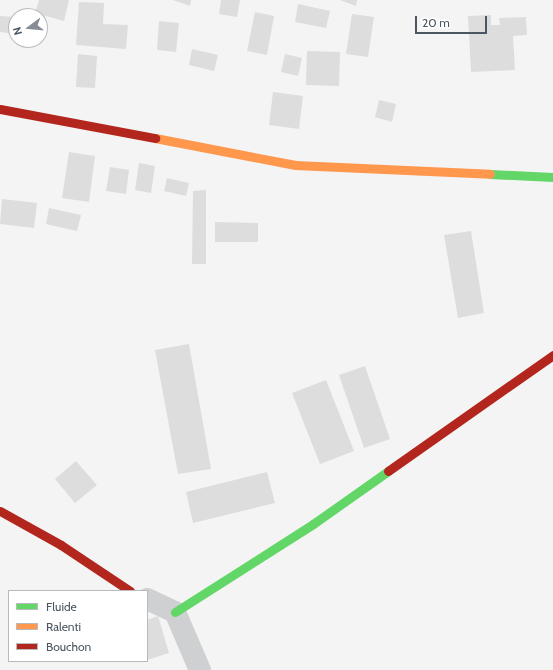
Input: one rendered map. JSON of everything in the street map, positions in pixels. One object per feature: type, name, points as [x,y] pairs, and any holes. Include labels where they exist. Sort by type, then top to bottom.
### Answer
[{"type":"street","points":[[0,109],[295,165],[553,177]]},
{"type":"street","points":[[175,612],[313,524],[553,355]]},
{"type":"street","points":[[0,511],[128,590]]},
{"type":"street","points":[[148,599],[175,612],[200,670]]},
{"type":"building","points":[[39,0],[69,0],[64,21],[48,17],[48,8],[37,8]]},
{"type":"building","points":[[173,0],[191,0],[190,6]]},
{"type":"building","points":[[221,0],[240,0],[237,17],[219,14]]},
{"type":"building","points":[[340,0],[357,0],[356,6]]},
{"type":"building","points":[[79,2],[104,3],[103,24],[128,25],[126,49],[76,45]]},
{"type":"building","points":[[298,4],[330,11],[326,28],[295,22]]},
{"type":"building","points":[[255,12],[274,16],[267,55],[247,51]]},
{"type":"building","points":[[352,14],[374,17],[368,57],[346,54]]},
{"type":"building","points":[[491,15],[491,25],[500,25],[499,18],[526,17],[527,35],[513,36],[515,70],[471,72],[468,16]]},
{"type":"building","points":[[0,16],[8,16],[8,33],[0,32]]},
{"type":"building","points":[[159,21],[179,23],[176,52],[157,50]]},
{"type":"building","points":[[192,49],[218,55],[214,71],[189,65]]},
{"type":"building","points":[[307,51],[340,52],[339,86],[306,85]]},
{"type":"building","points":[[78,54],[97,56],[95,88],[76,87]]},
{"type":"building","points":[[285,54],[302,58],[298,76],[281,72]]},
{"type":"building","points":[[273,92],[303,96],[299,129],[269,125]]},
{"type":"building","points":[[379,100],[396,104],[392,122],[375,117]]},
{"type":"building","points":[[69,152],[95,156],[89,202],[62,198]]},
{"type":"building","points":[[139,163],[155,166],[151,193],[135,190]]},
{"type":"building","points":[[110,167],[129,170],[126,194],[106,191]]},
{"type":"building","points":[[167,178],[189,183],[186,196],[164,191]]},
{"type":"building","points":[[206,190],[206,264],[192,264],[193,191]]},
{"type":"building","points":[[2,199],[37,203],[34,228],[0,224]]},
{"type":"building","points":[[49,208],[81,215],[77,231],[46,224]]},
{"type":"building","points":[[215,222],[258,223],[258,242],[215,242]]},
{"type":"building","points":[[471,231],[484,313],[458,318],[444,235]]},
{"type":"building","points":[[189,344],[211,469],[178,474],[155,350]]},
{"type":"building","points":[[365,366],[390,439],[364,448],[339,375]]},
{"type":"building","points":[[326,380],[354,451],[320,464],[292,393]]},
{"type":"building","points":[[76,461],[97,485],[75,503],[55,479]]},
{"type":"building","points":[[267,472],[275,503],[193,523],[186,492]]},
{"type":"building","points":[[158,616],[169,653],[148,660],[148,620]]},
{"type":"traffic: fast","points":[[490,174],[553,177]]},
{"type":"traffic: fast","points":[[175,612],[313,524],[388,471]]},
{"type":"traffic: slow","points":[[155,138],[295,165],[490,174]]},
{"type":"traffic: jam","points":[[0,109],[155,138]]},
{"type":"traffic: jam","points":[[388,471],[553,355]]},
{"type":"traffic: jam","points":[[0,511],[61,545],[128,590]]}]
